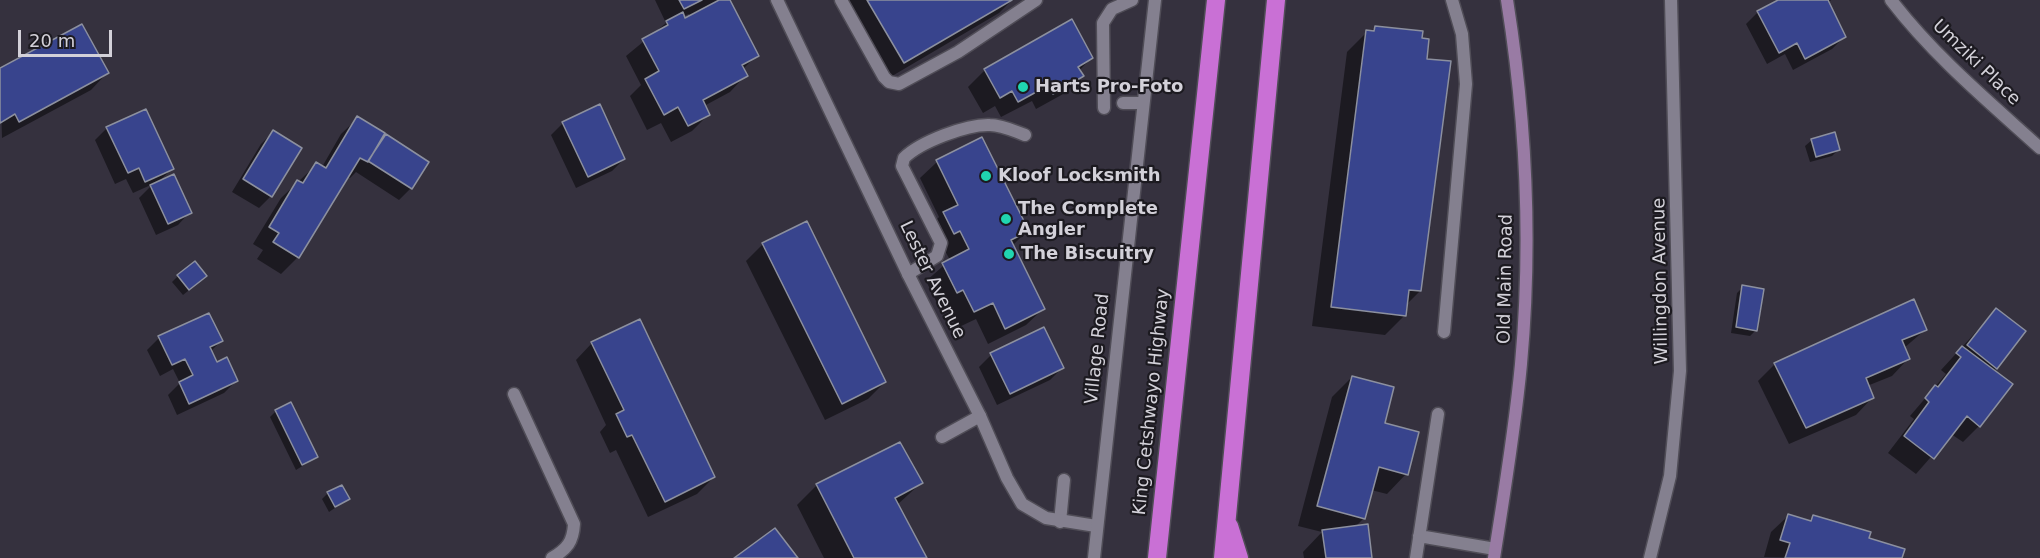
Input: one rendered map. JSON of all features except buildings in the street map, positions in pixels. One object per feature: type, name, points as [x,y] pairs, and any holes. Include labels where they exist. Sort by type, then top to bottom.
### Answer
[{"type":"highway","name":"King Cetshwayo Highway","points":[[1157,558],[1216,0]]},
{"type":"highway","points":[[1223,558],[1276,0]]},
{"type":"highway","points":[[1227,518],[1239,558]]},
{"type":"main road","name":"Old Main Road","points":[[1495,553],[1521,365],[1526,281],[1521,105],[1507,0]]},
{"type":"street","name":"Lester Avenue","points":[[777,0],[908,274],[980,416],[1007,478],[1023,504],[1046,518],[1096,526]]},
{"type":"street","points":[[841,0],[884,76],[889,82],[898,84],[958,52],[1036,0]]},
{"type":"street","points":[[1104,108],[1103,23],[1112,9],[1132,0]]},
{"type":"street","name":"Village Road","points":[[1094,558],[1155,0]]},
{"type":"street","points":[[1444,332],[1466,84],[1462,34],[1452,0]]},
{"type":"street","name":"Willingdon Avenue","points":[[1650,558],[1670,476],[1680,371],[1671,0]]},
{"type":"street","name":"Umziki Place","points":[[1891,0],[1909,23],[1951,67],[2040,148]]},
{"type":"street","points":[[1123,104],[1143,103]]},
{"type":"street","points":[[908,274],[937,256],[941,243],[902,166],[904,158],[944,136],[977,125],[999,126],[1025,135]]},
{"type":"street","points":[[514,394],[574,524],[574,535],[569,547],[552,558]]},
{"type":"street","points":[[1416,558],[1438,414]]},
{"type":"street","points":[[942,437],[980,416]]},
{"type":"street","points":[[1060,522],[1064,480]]},
{"type":"street","points":[[1419,536],[1495,553]]},
{"type":"place","name":"Harts Pro-Foto","points":[[1023,87]]},
{"type":"place","name":"Kloof Locksmith","points":[[986,176]]},
{"type":"place","name":"The Complete Angler","points":[[1006,219]]},
{"type":"place","name":"The Biscuitry","points":[[1009,254]]}]
